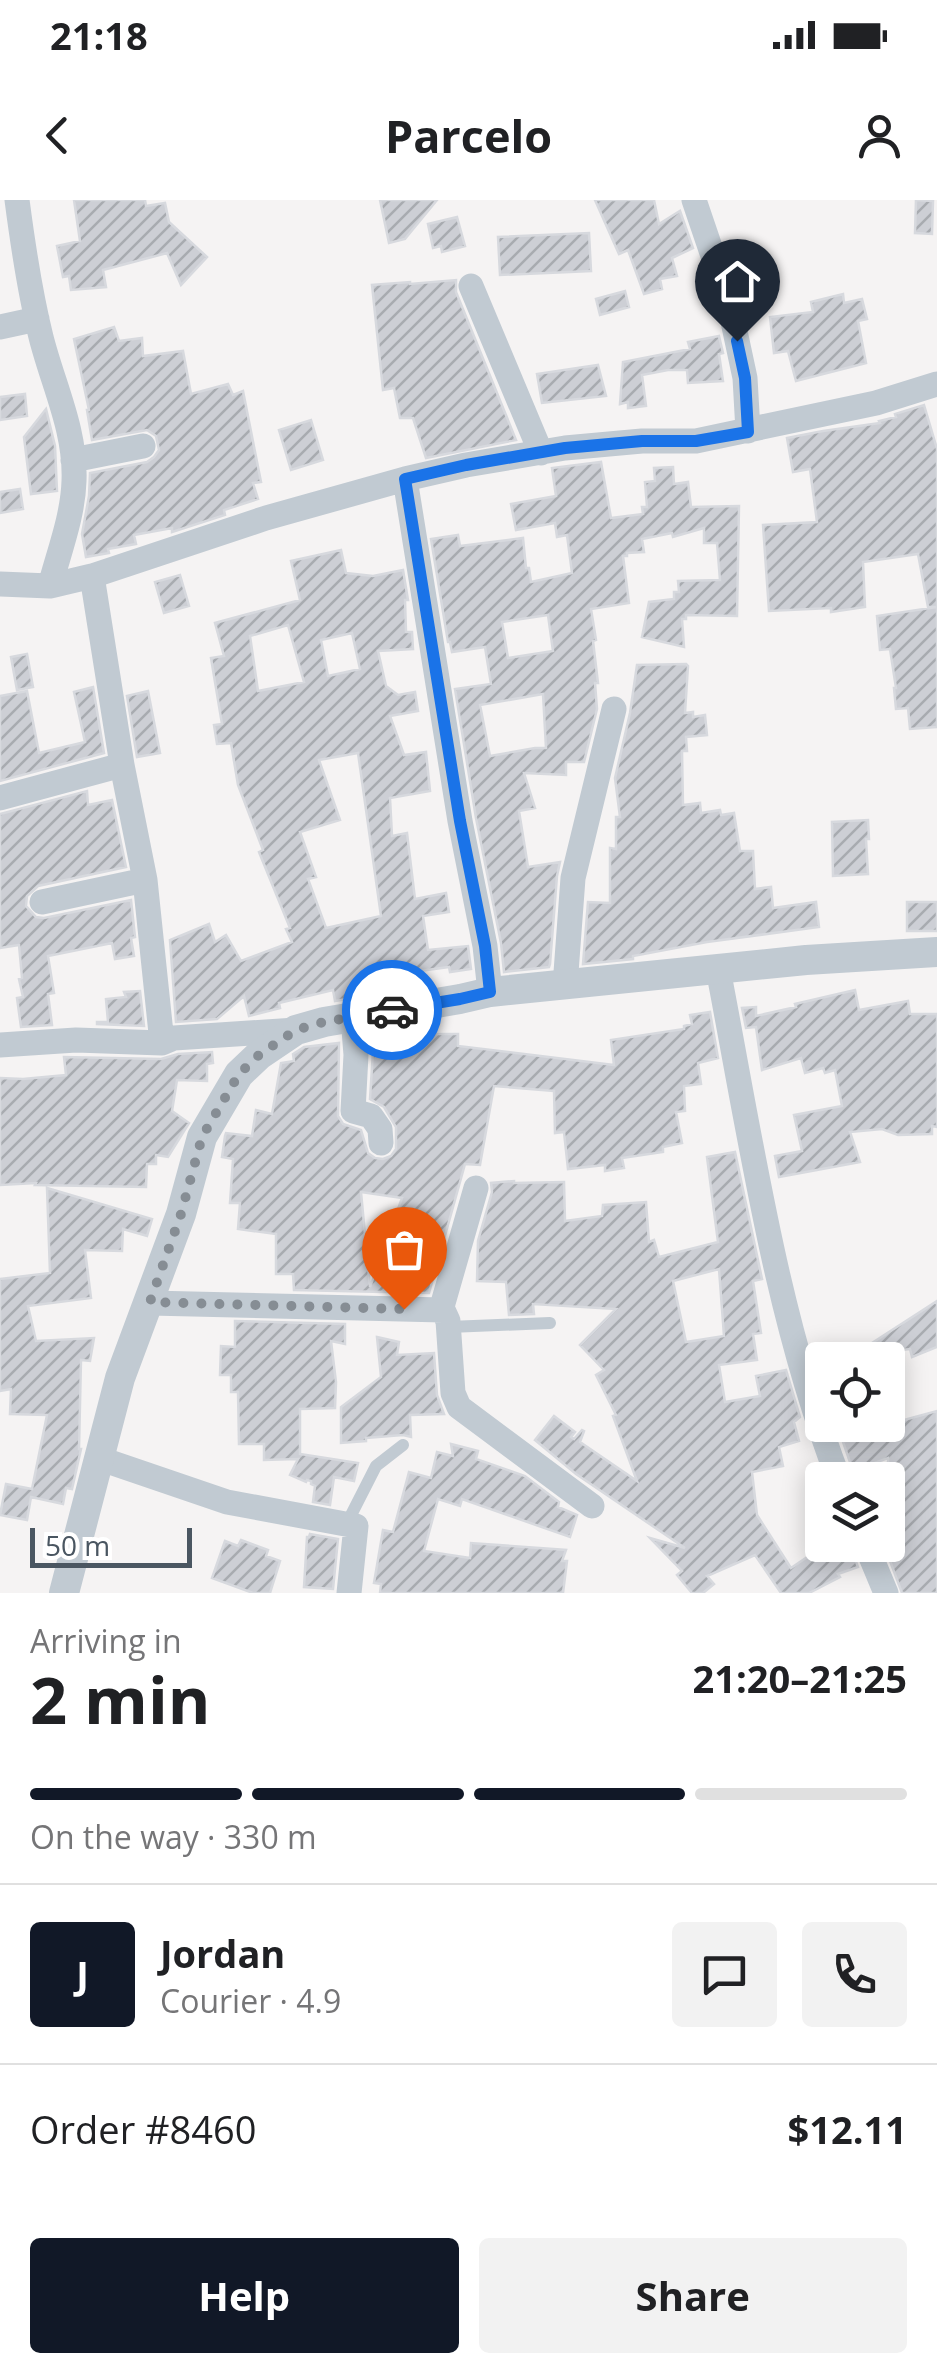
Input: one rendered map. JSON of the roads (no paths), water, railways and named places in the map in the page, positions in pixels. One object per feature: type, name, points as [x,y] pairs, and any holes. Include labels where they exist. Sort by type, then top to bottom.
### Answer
[{"type":"street","points":[[17,200],[12,253],[38,319],[65,413],[74,480],[50,586]]},
{"type":"street","points":[[694,200],[728,303],[745,378],[748,432]]},
{"type":"street","points":[[471,286],[541,452]]},
{"type":"street","points":[[0,328],[38,319]]},
{"type":"street","points":[[0,584],[50,586],[92,576],[266,518],[405,479],[541,452],[642,441],[696,441],[748,432],[876,403],[937,384]]},
{"type":"street","points":[[72,460],[143,446]]},
{"type":"street","points":[[405,479],[490,992]]},
{"type":"street","points":[[92,576],[145,880],[162,1043]]},
{"type":"street","points":[[566,986],[574,878],[614,709]]},
{"type":"street","points":[[0,798],[122,765]]},
{"type":"street","points":[[42,902],[145,880]]},
{"type":"street","points":[[0,1044],[76,1040],[162,1043],[174,1038],[296,1030],[490,992],[937,952]]},
{"type":"street","points":[[718,969],[771,1246],[804,1376],[832,1462]]},
{"type":"street","points":[[353,1017],[353,1111],[371,1116],[380,1129],[381,1143]]},
{"type":"street","points":[[64,1593],[120,1378],[181,1214],[202,1137],[239,1074],[296,1030]]},
{"type":"street","points":[[476,1188],[445,1318],[453,1393],[459,1407],[592,1506]]},
{"type":"street","points":[[150,1302],[445,1318]]},
{"type":"street","points":[[98,1458],[227,1502],[356,1526],[349,1593]]},
{"type":"street","points":[[873,1562],[886,1593]]},
{"type":"lane","points":[[445,1318],[550,1323]]},
{"type":"lane","points":[[347,1523],[376,1466],[403,1445]]}]
